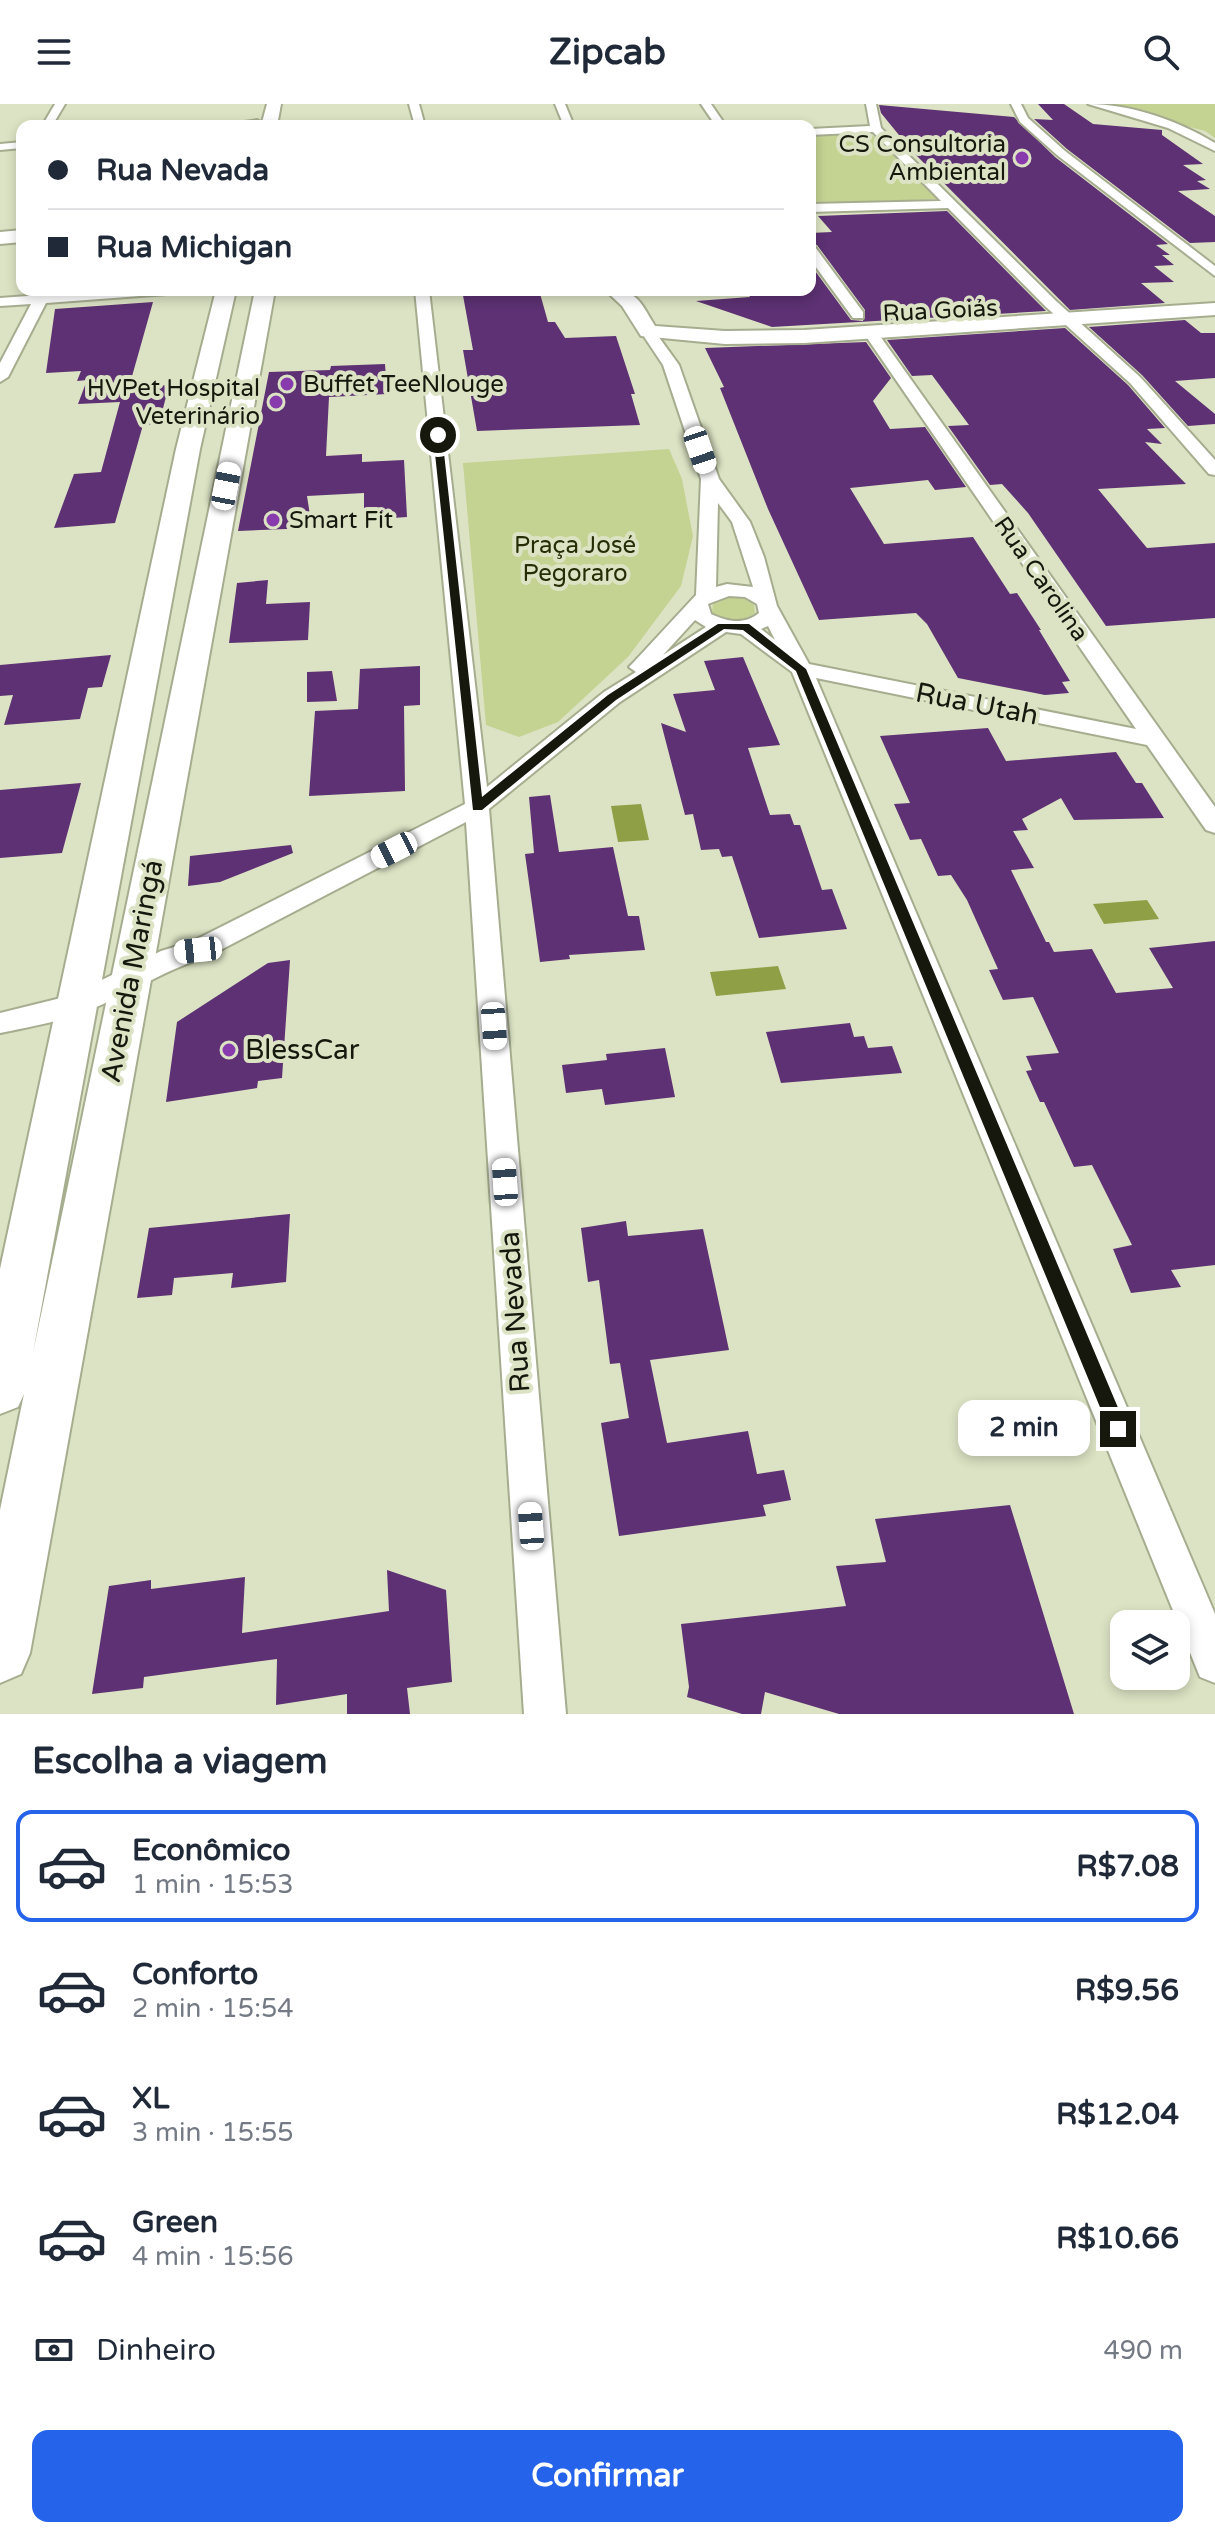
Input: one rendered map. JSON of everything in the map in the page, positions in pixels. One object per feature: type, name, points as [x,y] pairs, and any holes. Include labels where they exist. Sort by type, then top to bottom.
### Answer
[{"type":"main road","name":"Avenida Maringá","points":[[0,1653],[188,449],[225,296]]},
{"type":"main road","name":"Avenida Maringá","points":[[0,1390],[102,1001],[264,296]]},
{"type":"main road","points":[[622,296],[630,302],[648,332]]},
{"type":"main road","name":"Rua Goiás","points":[[648,332],[669,324],[700,338],[1215,297]]},
{"type":"main road","name":"Rua Goiás","points":[[1057,310],[1215,309]]},
{"type":"street","points":[[871,104],[876,129],[1057,310],[1135,380],[1215,470]]},
{"type":"street","points":[[1016,104],[1024,120],[1061,153],[1215,272]]},
{"type":"street","points":[[1093,104],[1140,115],[1193,133],[1215,148]]},
{"type":"street","points":[[816,132],[876,129]]},
{"type":"street","points":[[816,208],[950,204]]},
{"type":"street","name":"Rua Carolina","points":[[816,258],[1215,825]]},
{"type":"street","points":[[0,302],[83,296]]},
{"type":"street","name":"Rua Nevada","points":[[423,296],[477,807],[545,1714]]},
{"type":"street","points":[[0,377],[41,299]]},
{"type":"street","points":[[669,324],[671,365]]},
{"type":"street","points":[[648,332],[671,365],[710,479],[741,522],[755,557],[768,605],[801,669],[1215,1662]]},
{"type":"street","points":[[710,479],[703,618],[722,626],[745,627],[764,619],[768,605]]},
{"type":"street","points":[[612,697],[702,600],[738,590],[760,596],[768,605]]},
{"type":"street","points":[[0,1035],[102,1001],[190,964],[198,950],[477,807],[612,697],[722,626]]},
{"type":"street","points":[[745,627],[801,669]]},
{"type":"street","name":"Rua Utah","points":[[801,669],[1153,739]]},
{"type":"street","points":[[0,1023],[102,1001]]},
{"type":"green space","points":[[1105,104],[1215,104],[1215,138],[1205,131]]},
{"type":"green space","points":[[862,134],[881,138],[937,195],[936,199],[816,205],[816,136]]},
{"type":"green space","name":"Praça José Pegoraro","points":[[669,449],[682,479],[693,536],[681,586],[628,657],[558,722],[519,737],[486,725],[463,463]]},
{"type":"green space","points":[[731,596],[754,605],[755,613],[734,620],[712,613],[713,602]]},
{"type":"shaded area","points":[[641,804],[649,840],[618,842],[611,806]]},
{"type":"shaded area","points":[[1147,900],[1159,919],[1104,924],[1093,904]]},
{"type":"shaded area","points":[[778,966],[786,989],[716,996],[710,972]]},
{"type":"building","points":[[1038,104],[1064,104],[1093,124],[1162,130],[1162,135],[1203,164],[1183,165],[1206,180],[1197,181],[1210,189],[1178,191],[1215,216],[1215,242],[1190,243],[1067,149],[1034,119],[1053,120]]},
{"type":"building","points":[[879,105],[1014,117],[1055,157],[1168,244],[1156,245],[1170,255],[1162,255],[1174,265],[1154,266],[1174,282],[1141,283],[1165,303],[1070,310],[912,151],[881,113]]},
{"type":"building","points":[[947,211],[1046,311],[772,327],[696,301],[749,296],[816,296],[816,272],[851,320],[863,321],[865,310],[816,245],[816,233],[832,232],[818,216]]},
{"type":"building","points":[[463,296],[541,296],[548,322],[555,322],[565,338],[616,336],[635,394],[631,394],[640,425],[477,431],[463,350],[473,350]]},
{"type":"building","points":[[153,302],[129,387],[169,385],[159,424],[143,425],[115,523],[54,528],[74,474],[101,472],[120,402],[78,404],[87,380],[77,381],[81,371],[46,373],[55,309]]},
{"type":"building","points":[[1185,320],[1201,333],[1215,333],[1215,378],[1175,381],[1215,414],[1215,424],[1188,426],[1142,375],[1089,327]]},
{"type":"building","points":[[1065,328],[1128,385],[1165,428],[1147,429],[1162,444],[1145,442],[1186,484],[1098,489],[1147,548],[1215,543],[1215,618],[1106,626],[1028,513],[1002,484],[990,485],[948,426],[969,425],[932,375],[912,376],[887,340]]},
{"type":"building","points":[[866,342],[891,378],[873,401],[890,429],[925,427],[966,487],[935,490],[928,480],[850,488],[884,544],[973,537],[1010,594],[1017,593],[1041,630],[1070,681],[1062,682],[1069,693],[1045,695],[958,678],[927,624],[916,613],[819,620],[768,509],[720,388],[724,387],[705,348]]},
{"type":"building","points":[[385,364],[387,394],[329,397],[326,456],[362,454],[362,462],[404,460],[407,517],[364,520],[364,493],[307,496],[312,528],[238,531],[269,372]]},
{"type":"building","points":[[268,580],[266,604],[310,602],[308,640],[229,643],[237,583]]},
{"type":"building","points":[[111,655],[102,687],[88,688],[80,719],[4,725],[13,695],[0,696],[0,665]]},
{"type":"building","points":[[743,657],[780,745],[748,748],[770,815],[790,814],[794,825],[800,825],[822,890],[832,889],[847,929],[759,938],[732,856],[722,857],[719,849],[701,850],[693,814],[685,815],[661,723],[686,732],[673,694],[715,690],[704,661]]},
{"type":"building","points":[[420,666],[420,705],[404,706],[405,791],[309,796],[315,711],[358,709],[360,669]]},
{"type":"building","points":[[332,671],[337,701],[307,702],[307,672]]},
{"type":"building","points":[[988,728],[1006,761],[1116,752],[1136,783],[1142,783],[1164,818],[1074,820],[1061,798],[1022,819],[1028,830],[1013,831],[1034,868],[1011,870],[1046,942],[1054,952],[1092,949],[1116,993],[1173,988],[1149,948],[1215,941],[1215,1265],[1171,1270],[1181,1287],[1131,1293],[1113,1249],[1132,1245],[1092,1165],[1074,1167],[1026,1071],[1032,1070],[1026,1056],[1059,1053],[1033,997],[1003,1000],[989,970],[998,969],[967,900],[951,875],[938,876],[921,839],[910,840],[894,804],[910,803],[880,736]]},
{"type":"building","points":[[81,783],[62,853],[0,858],[0,790]]},
{"type":"building","points":[[550,795],[559,852],[613,847],[628,916],[639,916],[645,950],[569,955],[570,959],[540,962],[525,854],[534,853],[529,797]]},
{"type":"building","points":[[291,845],[293,853],[220,882],[188,886],[190,856]]},
{"type":"building","name":"BlessCar","points":[[290,960],[282,1078],[258,1081],[257,1088],[166,1102],[177,1022],[268,963]]},
{"type":"building","points":[[850,1023],[854,1037],[864,1036],[868,1048],[892,1046],[902,1073],[781,1083],[766,1032]]},
{"type":"building","points":[[665,1048],[675,1097],[605,1105],[602,1089],[566,1093],[562,1065],[607,1060],[606,1054]]},
{"type":"building","points":[[290,1214],[286,1282],[231,1288],[233,1273],[174,1278],[172,1295],[137,1298],[149,1228]]},
{"type":"building","points":[[626,1221],[628,1236],[703,1229],[729,1350],[650,1360],[667,1443],[748,1431],[757,1474],[784,1470],[791,1500],[763,1505],[766,1516],[619,1536],[601,1423],[629,1418],[620,1363],[610,1364],[599,1280],[588,1282],[581,1228]]},
{"type":"building","points":[[1010,1505],[1074,1714],[839,1714],[765,1692],[761,1714],[742,1714],[687,1697],[689,1687],[681,1624],[846,1606],[836,1566],[886,1562],[875,1519]]},
{"type":"building","points":[[387,1570],[446,1590],[452,1682],[407,1688],[410,1714],[347,1714],[347,1694],[276,1705],[277,1659],[144,1677],[143,1688],[92,1694],[109,1586],[151,1580],[151,1589],[245,1577],[242,1633],[389,1611]]},
{"type":"place","name":"CS Consultoria Ambiental","points":[[1022,158]]},
{"type":"place","name":"Buffet TeeNlouge","points":[[287,384]]},
{"type":"place","name":"HVPet Hospital Veterinário","points":[[276,402]]},
{"type":"place","name":"Smart Fit","points":[[273,520]]},
{"type":"place","name":"BlessCar","points":[[229,1050]]},
{"type":"route","points":[[438,435],[477,807],[612,697],[722,626],[745,627],[801,669],[1118,1429]]}]
